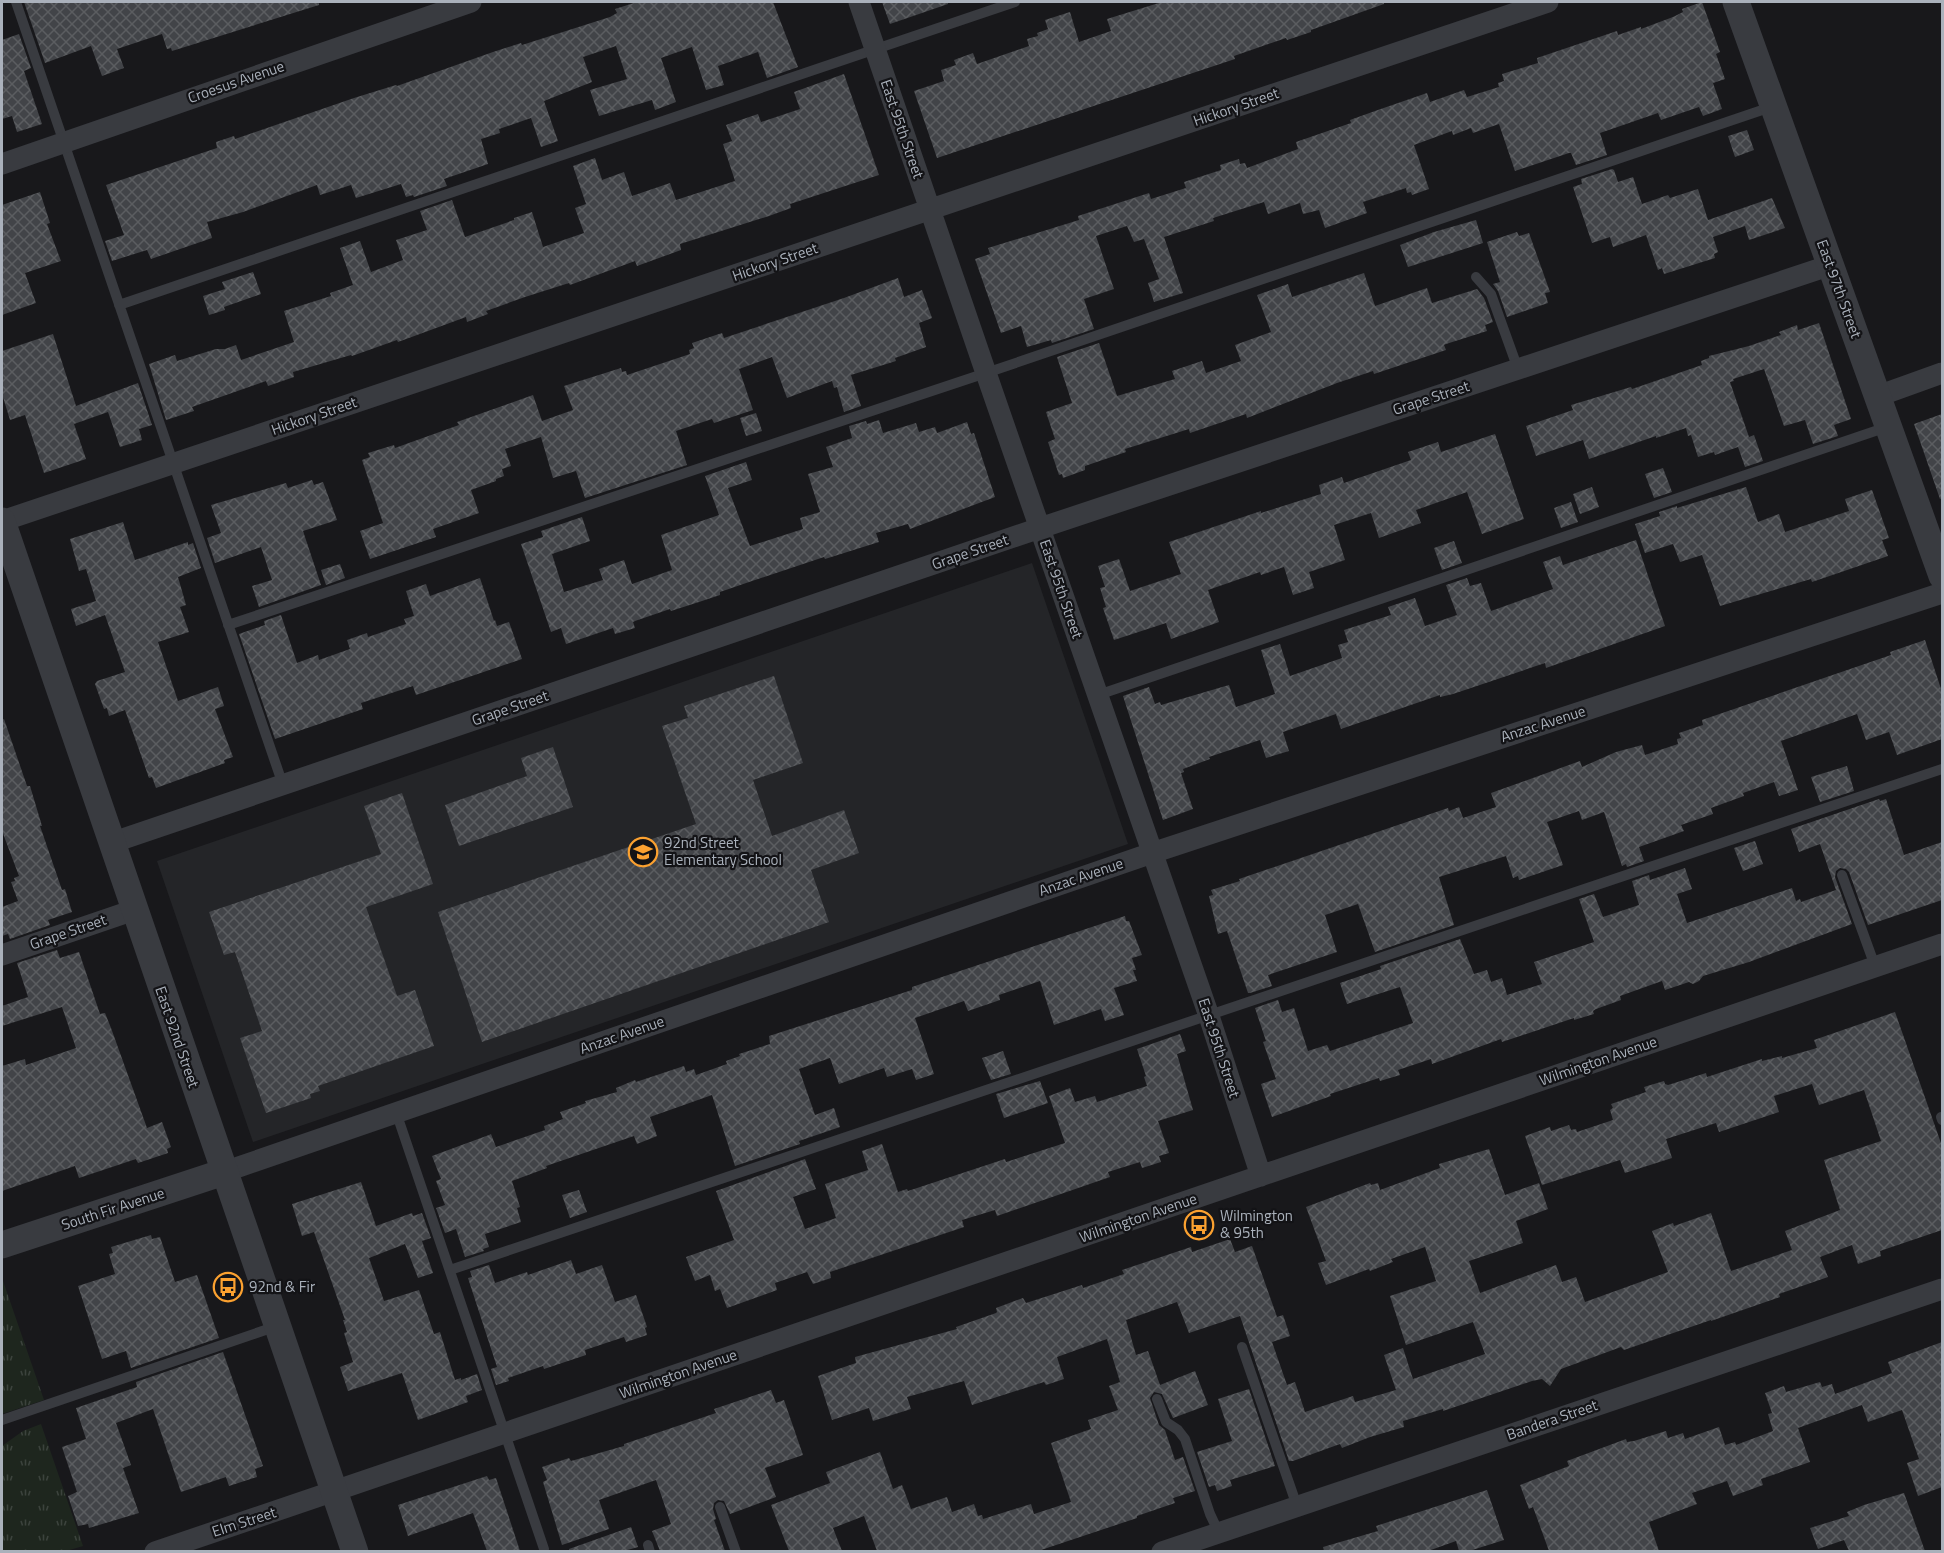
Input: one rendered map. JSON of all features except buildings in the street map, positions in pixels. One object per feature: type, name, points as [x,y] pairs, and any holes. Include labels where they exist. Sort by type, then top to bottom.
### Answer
[{"type":"street","name":"Croesus Avenue","points":[[2,164],[471,2]]},
{"type":"street","name":"East 95th Street","points":[[859,2],[1208,1013],[1261,1176]]},
{"type":"street","name":"Hickory Street","points":[[2,521],[1548,2]]},
{"type":"street","name":"East 97th Street","points":[[1736,2],[1889,426],[1937,542],[1942,576]]},
{"type":"street","name":"Grape Street","points":[[111,843],[1040,528],[1831,265]]},
{"type":"street","points":[[1878,396],[1942,373]]},
{"type":"street","name":"East 92nd Street","points":[[2,521],[355,1551]]},
{"type":"street","name":"Anzac Avenue","points":[[224,1172],[1152,853],[1942,593]]},
{"type":"street","name":"Grape Street","points":[[2,955],[134,910]]},
{"type":"street","name":"Wilmington Avenue","points":[[334,1492],[1942,944]]},
{"type":"street","name":"South Fir Avenue","points":[[2,1245],[224,1172]]},
{"type":"street","name":"Bandera Street","points":[[1162,1551],[1942,1289]]},
{"type":"street","name":"Elm Street","points":[[155,1551],[334,1492]]},
{"type":"lane","points":[[16,2],[283,785]]},
{"type":"lane","points":[[119,304],[1015,2]]},
{"type":"lane","points":[[228,625],[986,373],[1774,106]]},
{"type":"lane","points":[[1476,278],[1491,294],[1518,369]]},
{"type":"lane","points":[[1098,695],[1889,426]]},
{"type":"lane","points":[[450,1270],[1208,1013],[1942,769]]},
{"type":"lane","points":[[1842,875],[1875,966]]},
{"type":"lane","points":[[396,1112],[544,1549]]},
{"type":"lane","points":[[2,1420],[277,1326]]},
{"type":"lane","points":[[1242,1347],[1298,1506]]},
{"type":"lane","points":[[1157,1399],[1166,1422],[1178,1430],[1185,1440],[1210,1514],[1219,1533]]},
{"type":"lane","points":[[720,1507],[736,1551]]},
{"type":"shaded area","name":"92nd Street Elementary School","points":[[1032,563],[1128,844],[253,1142],[157,861]]},
{"type":"green space","points":[[2,1278],[44,1400],[2,1414]]},
{"type":"green space","points":[[41,1424],[83,1546],[66,1551],[2,1551],[2,1446],[23,1431]]},
{"type":"place","name":"92nd Street Elementary School","points":[[643,852]]},
{"type":"place","name":"Wilmington & 95th","points":[[1199,1225]]},
{"type":"place","name":"92nd & Fir","points":[[228,1287]]}]
